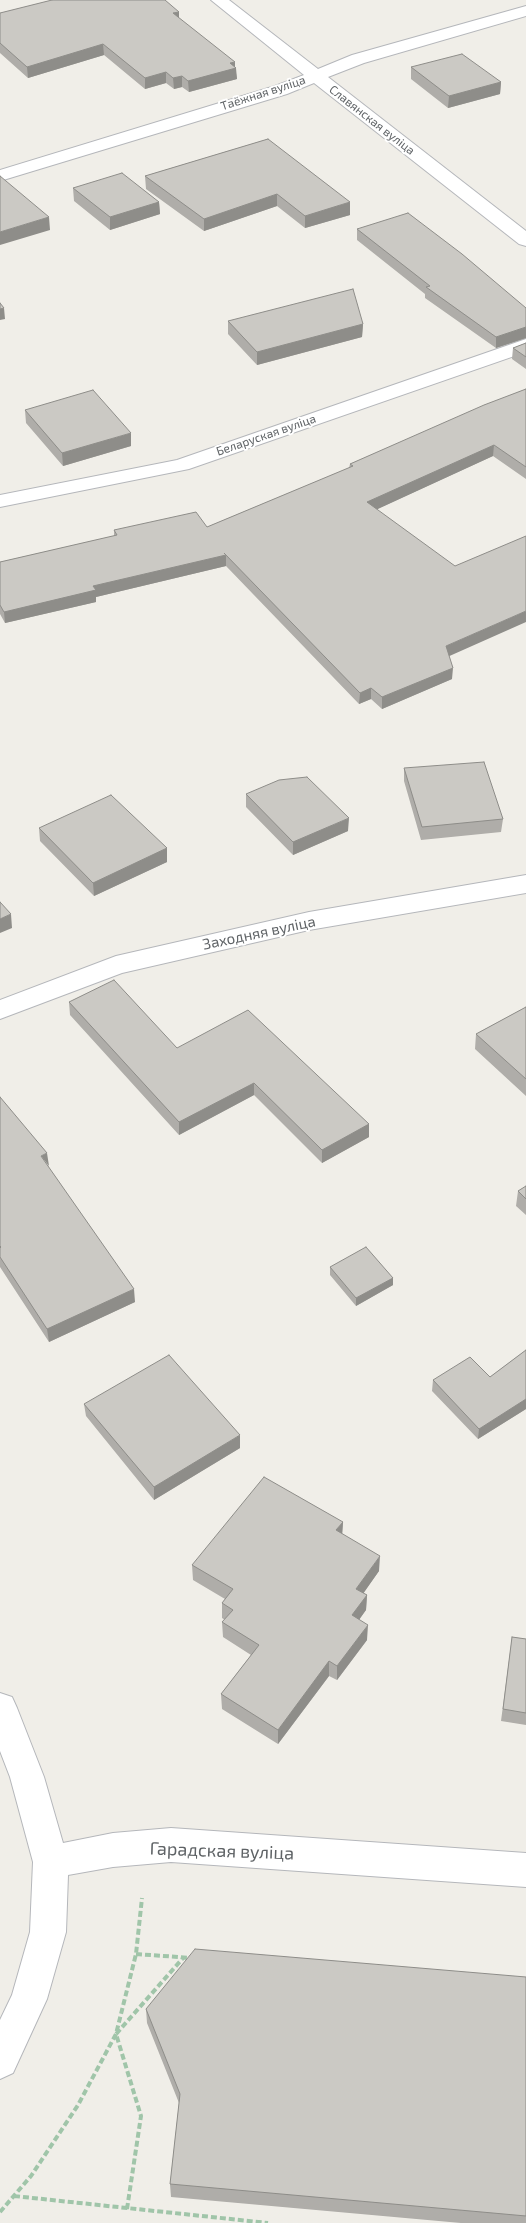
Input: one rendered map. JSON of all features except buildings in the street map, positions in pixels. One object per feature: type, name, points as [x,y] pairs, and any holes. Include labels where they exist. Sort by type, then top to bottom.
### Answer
[{"type":"street","name":"Славянская вуліца","points":[[219,0],[526,240]]},
{"type":"street","points":[[516,0],[526,9]]},
{"type":"street","name":"Таёжная вуліца","points":[[0,176],[281,90],[358,59],[526,9]]},
{"type":"street","name":"Беларуская вуліца","points":[[0,501],[182,465],[526,344]]},
{"type":"street","name":"Заходняя вуліца","points":[[0,1010],[116,965],[309,921],[526,884]]},
{"type":"street","points":[[0,1708],[27,1777],[51,1862],[48,1932],[29,1999],[0,2060]]},
{"type":"street","name":"Гарадская вуліца","points":[[51,1862],[113,1850],[171,1845],[526,1870]]},
{"type":"path","points":[[127,2208],[141,2116],[116,2034],[136,1954],[142,1898]]},
{"type":"path","points":[[136,1954],[194,1958]]},
{"type":"path","points":[[0,2212],[31,2176],[78,2105],[116,2034],[184,1957]]},
{"type":"path","points":[[14,2196],[268,2223]]}]
